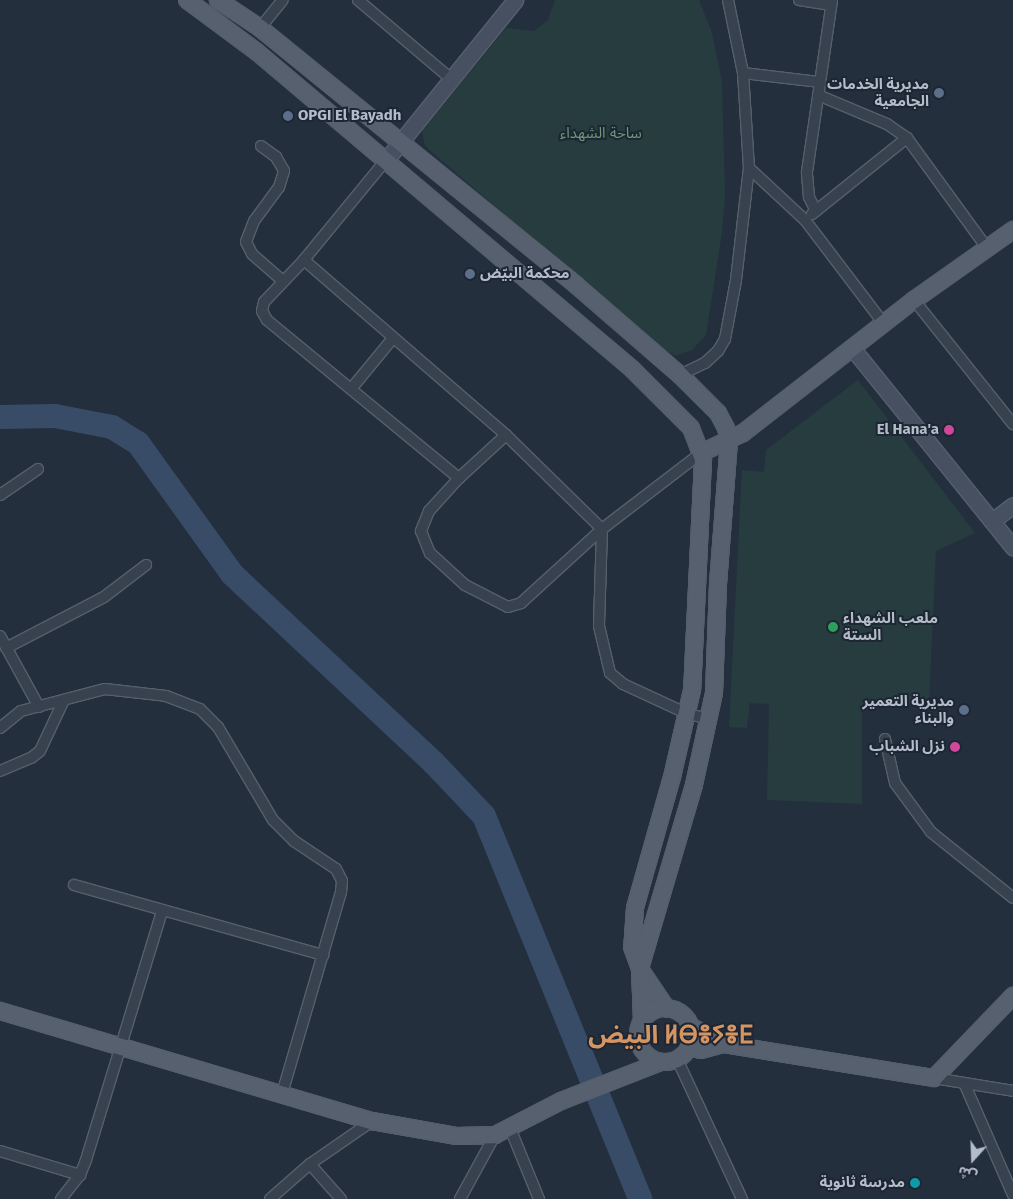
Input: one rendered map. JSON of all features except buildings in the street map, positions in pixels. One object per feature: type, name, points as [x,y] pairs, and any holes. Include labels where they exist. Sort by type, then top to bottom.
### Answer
[{"type":"main road","points":[[187,0],[257,52],[386,160],[632,369],[691,428],[701,453],[692,690],[688,714],[635,908],[632,947],[640,969],[667,1008]]},
{"type":"main road","points":[[218,0],[260,28],[399,142],[470,197],[680,375],[718,413],[729,441],[718,584],[714,693],[710,719],[640,969],[642,1020],[638,1034],[640,1046],[649,1057],[669,1061]]},
{"type":"main road","points":[[386,160],[516,0]]},
{"type":"main road","points":[[450,215],[470,197]]},
{"type":"main road","points":[[701,453],[729,441],[853,349],[914,300],[1013,230]]},
{"type":"main road","points":[[853,349],[1013,547]]},
{"type":"main road","points":[[992,521],[1013,505]]},
{"type":"main road","points":[[642,1020],[655,1010],[667,1008],[679,1012],[690,1026],[724,1044],[934,1078],[1013,996]]},
{"type":"main road","points":[[0,1011],[372,1121],[456,1136],[502,1131],[561,1101],[624,1074],[669,1061],[688,1047],[690,1026]]},
{"type":"main road","points":[[688,1047],[701,1050],[724,1044]]},
{"type":"main road","points":[[624,1074],[640,1046]]},
{"type":"street","points":[[260,28],[283,0]]},
{"type":"street","points":[[358,0],[451,79]]},
{"type":"street","points":[[680,375],[705,363],[725,339],[736,280],[749,168],[743,73],[728,0]]},
{"type":"street","points":[[799,0],[831,3],[807,172],[808,197],[816,211]]},
{"type":"street","points":[[743,73],[820,82]]},
{"type":"street","points":[[818,95],[887,124],[907,138],[987,248]]},
{"type":"street","points":[[805,220],[907,138]]},
{"type":"street","points":[[261,146],[276,157],[284,171],[279,187],[254,221],[246,242],[252,254],[284,281]]},
{"type":"street","points":[[386,160],[304,260],[264,302],[263,314],[459,478]]},
{"type":"street","points":[[749,168],[805,220],[884,324]]},
{"type":"street","points":[[304,260],[506,435],[602,528],[600,626],[610,673],[623,684],[688,714],[710,719]]},
{"type":"street","points":[[914,300],[1013,424]]},
{"type":"street","points":[[351,389],[394,338]]},
{"type":"street","points":[[506,435],[459,478],[422,523],[423,540],[430,553],[466,585],[503,606],[521,604],[602,528],[701,453]]},
{"type":"street","points":[[0,495],[38,470]]},
{"type":"street","points":[[6,648],[104,597],[146,565]]},
{"type":"street","points":[[0,636],[39,707]]},
{"type":"street","points":[[0,728],[21,711],[63,702],[85,692],[105,689],[166,696],[210,716],[273,820],[294,841],[340,874],[341,892],[282,1094]]},
{"type":"street","points":[[0,771],[31,758],[40,751],[63,702]]},
{"type":"street","points":[[885,739],[895,783],[931,832],[1013,898]]},
{"type":"street","points":[[74,884],[162,911],[323,955]]},
{"type":"street","points":[[61,1199],[80,1175],[122,1046],[162,911]]},
{"type":"street","points":[[669,1061],[742,1199]]},
{"type":"street","points":[[934,1078],[965,1085],[1013,1091]]},
{"type":"street","points":[[965,1085],[1013,1195]]},
{"type":"street","points":[[270,1199],[310,1164],[372,1121]]},
{"type":"street","points":[[460,1199],[502,1131],[539,1199]]},
{"type":"street","points":[[0,1151],[80,1175]]},
{"type":"street","points":[[310,1164],[341,1199]]},
{"type":"green space","name":"ساحة الشهداء","points":[[555,0],[699,0],[712,33],[722,82],[725,196],[722,232],[706,335],[692,350],[676,356],[655,345],[425,146],[422,131],[506,28],[534,31],[548,20]]},
{"type":"green space","name":"ملعب الشهداء الستة","points":[[858,380],[975,533],[936,551],[929,704],[862,704],[862,804],[767,800],[769,704],[750,703],[747,728],[729,727],[742,470],[764,472],[766,450]]},
{"type":"waterway","points":[[0,417],[55,416],[112,427],[138,443],[232,574],[433,762],[484,816],[640,1199]]},
{"type":"place","name":"مديرية الخدمات الجامعية","points":[[939,93]]},
{"type":"place","name":"OPGI El Bayadh","points":[[288,116]]},
{"type":"place","name":"محكمة البيّض","points":[[470,274]]},
{"type":"place","name":"El Hana'a","points":[[949,430]]},
{"type":"place","name":"ملعب الشهداء الستة","points":[[833,627]]},
{"type":"place","name":"مديرية التعمير والبناء","points":[[964,710]]},
{"type":"place","name":"نزل الشباب","points":[[955,747]]},
{"type":"place","name":"مدرسة ثانوية","points":[[915,1183]]},
{"type":"district","name":"البيض ⵍⴱⴻⵢⴻⴹ","points":[[671,1035]]}]
